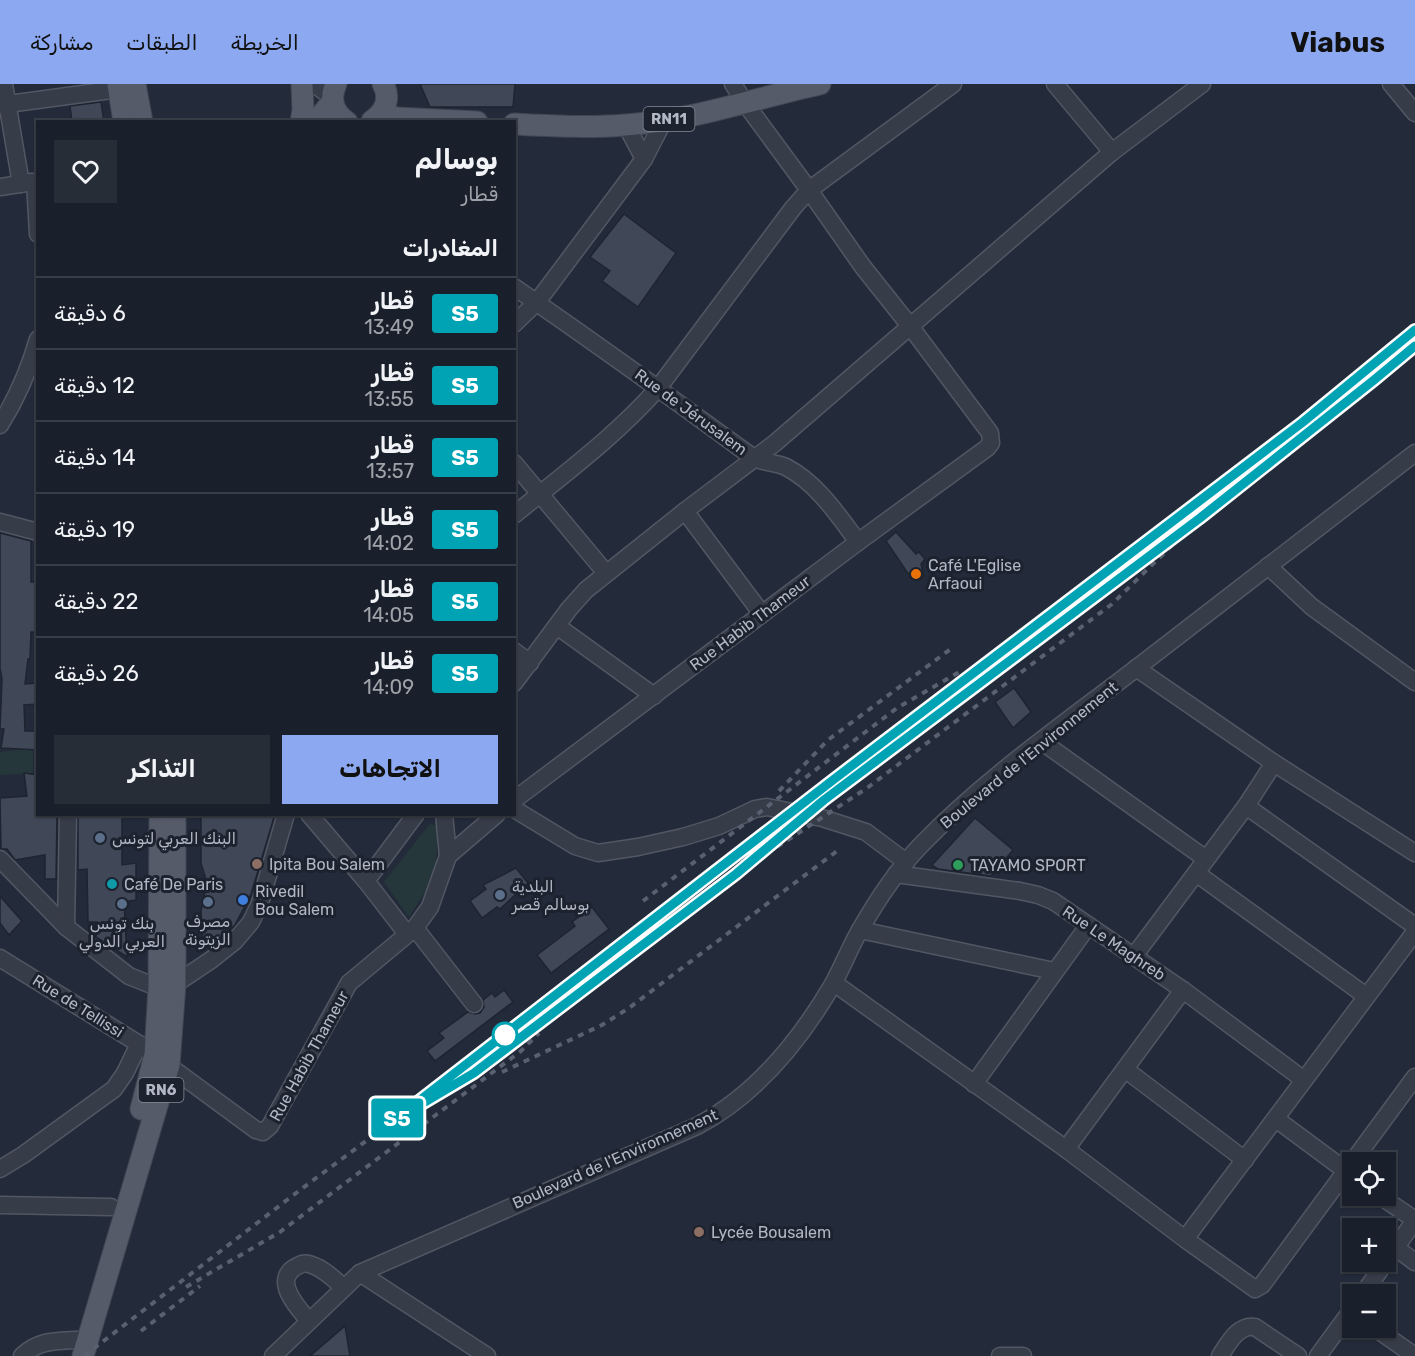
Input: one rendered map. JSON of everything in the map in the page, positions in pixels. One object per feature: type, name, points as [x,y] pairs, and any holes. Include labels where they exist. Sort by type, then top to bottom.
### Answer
[{"type":"main road","points":[[300,120],[303,110],[302,84]]},
{"type":"main road","name":"RN11","points":[[516,124],[626,126],[745,103],[820,84]]},
{"type":"main road","points":[[124,86],[124,120]]},
{"type":"main road","points":[[124,86],[141,120]]},
{"type":"main road","points":[[317,120],[334,95]]},
{"type":"main road","points":[[334,95],[339,115],[345,120]]},
{"type":"main road","points":[[380,110],[415,118],[446,120]]},
{"type":"main road","name":"RN6","points":[[78,1348],[154,1055],[167,986],[167,844],[160,816]]},
{"type":"main road","name":"RN6","points":[[167,844],[174,816]]},
{"type":"main road","name":"RN6","points":[[78,1348],[111,1207],[154,1055]]},
{"type":"street","points":[[4,84],[3,104],[31,182],[36,219]]},
{"type":"street","points":[[314,84],[334,95]]},
{"type":"street","points":[[733,84],[862,267],[910,326]]},
{"type":"street","points":[[516,514],[608,439],[638,411],[659,387],[786,217],[809,190],[953,84]]},
{"type":"street","points":[[1055,84],[1112,153]]},
{"type":"street","points":[[516,680],[586,590],[755,459],[1112,153],[1202,84]]},
{"type":"street","points":[[1391,84],[1415,113]]},
{"type":"street","points":[[3,104],[124,86]]},
{"type":"street","points":[[516,322],[537,302],[644,159],[664,120]]},
{"type":"street","points":[[626,126],[644,159]]},
{"type":"street","points":[[0,187],[31,182]]},
{"type":"street","name":"Rue de Jérusalem","points":[[516,288],[659,387],[755,459],[785,467],[812,486],[831,506],[858,542]]},
{"type":"street","name":"Rue Habib Thameur","points":[[516,799],[987,448],[991,443],[990,433],[910,326]]},
{"type":"street","points":[[0,425],[12,406],[36,345]]},
{"type":"street","name":"Boulevard de l'Environnement","points":[[273,1356],[360,1273],[720,1114],[757,1084],[786,1052],[834,983],[860,930],[901,868],[958,808],[1041,741],[1415,453]]},
{"type":"street","points":[[516,465],[606,573]]},
{"type":"street","points":[[685,511],[762,614]]},
{"type":"street","points":[[0,522],[36,531]]},
{"type":"street","points":[[1268,567],[1312,607],[1415,682]]},
{"type":"street","points":[[557,626],[654,696]]},
{"type":"street","points":[[516,652],[530,663]]},
{"type":"street","points":[[1136,668],[1274,763],[1415,853]]},
{"type":"street","points":[[1041,741],[1206,859]]},
{"type":"street","points":[[1134,956],[1246,806],[1274,763]]},
{"type":"street","points":[[1246,806],[1415,926]]},
{"type":"street","points":[[516,810],[575,846],[598,853],[638,847],[719,826],[755,809],[767,807],[815,816],[866,832],[901,868]]},
{"type":"street","points":[[66,927],[68,816]]},
{"type":"street","points":[[0,859],[66,927],[129,976],[167,986],[211,960],[235,941],[251,922],[260,903],[285,816]]},
{"type":"street","points":[[311,816],[474,1004]]},
{"type":"street","points":[[366,881],[415,816]]},
{"type":"street","points":[[444,816],[448,856]]},
{"type":"street","name":"Rue Habib Thameur","points":[[154,1055],[256,1130],[263,1132],[270,1126],[349,983],[411,931],[430,907],[448,856],[495,816]]},
{"type":"street","name":"Rue Le Maghreb","points":[[901,868],[1038,895],[1053,901],[1183,990],[1304,1080]]},
{"type":"street","points":[[1196,873],[1366,996]]},
{"type":"street","points":[[974,1084],[1088,926]]},
{"type":"street","points":[[860,930],[1054,971]]},
{"type":"street","points":[[1185,1239],[1415,932]]},
{"type":"street","name":"Rue de Tellissi","points":[[0,958],[154,1055]]},
{"type":"street","points":[[834,983],[1066,1149],[1252,1287],[1258,1288],[1342,1183]]},
{"type":"street","points":[[1066,1149],[1183,990]]},
{"type":"street","points":[[0,1169],[114,1089],[125,1073],[154,1055]]},
{"type":"street","points":[[1126,1070],[1245,1160]]},
{"type":"street","points":[[1364,1152],[1415,1077]]},
{"type":"street","points":[[1276,1119],[1342,1169]]},
{"type":"street","points":[[0,1205],[111,1207]]},
{"type":"street","points":[[1395,1206],[1415,1220],[1396,1248],[1415,1262]]},
{"type":"street","points":[[309,1321],[288,1293],[286,1281],[290,1270],[302,1263],[310,1264],[321,1269],[343,1287]]},
{"type":"street","points":[[360,1273],[487,1356]]},
{"type":"street","points":[[1318,1356],[1342,1324]]},
{"type":"street","points":[[1220,1356],[1236,1333],[1250,1326],[1256,1327],[1298,1356]]},
{"type":"street","points":[[1389,1338],[1415,1356]]},
{"type":"street","points":[[20,1356],[40,1343],[78,1348]]},
{"type":"street","points":[[1000,1356],[1023,1356]]},
{"type":"shaded area","points":[[23,736],[33,736],[33,773],[0,775],[0,752],[24,749]]},
{"type":"shaded area","points":[[430,824],[438,826],[436,863],[425,892],[409,917],[384,882]]},
{"type":"building","points":[[420,84],[515,84],[513,107],[430,107]]},
{"type":"building","points":[[101,102],[104,120],[72,120],[70,106]]},
{"type":"building","points":[[624,214],[676,253],[638,307],[602,281],[610,271],[590,257]]},
{"type":"building","points":[[896,532],[916,554],[919,552],[925,559],[921,564],[924,576],[918,581],[907,572],[886,541]]},
{"type":"building","points":[[0,533],[31,541],[31,582],[36,582],[36,632],[31,632],[30,659],[28,659],[25,684],[36,683],[36,704],[24,705],[25,731],[36,731],[36,750],[1,748],[4,729],[0,729],[2,679],[0,668]]},
{"type":"building","points":[[1014,688],[1031,712],[1013,728],[995,702]]},
{"type":"building","points":[[24,773],[36,775],[36,816],[57,816],[56,879],[45,879],[45,855],[15,860],[7,849],[1,849],[0,798],[27,796]]},
{"type":"building","points":[[78,816],[122,816],[122,865],[136,863],[136,900],[124,902],[127,957],[96,937],[97,922],[88,922],[87,869],[78,870]]},
{"type":"building","points":[[201,816],[274,816],[251,894],[235,925],[211,946],[203,945],[201,911],[207,883],[201,863]]},
{"type":"building","points":[[975,818],[1013,850],[991,876],[938,869],[932,865]]},
{"type":"building","points":[[516,868],[528,883],[500,909],[497,907],[482,918],[470,901],[486,889],[483,885]]},
{"type":"building","points":[[0,896],[22,921],[9,935],[0,923]]},
{"type":"building","points":[[592,907],[609,929],[551,973],[537,955],[575,926],[572,922]]},
{"type":"building","points":[[504,990],[513,1002],[435,1061],[427,1051],[444,1038],[439,1033],[468,1012],[480,1013],[484,1007],[483,1000],[492,993],[495,997]]},
{"type":"building","points":[[345,1326],[350,1356],[310,1356]]},
{"type":"railway","points":[[84,1356],[1303,422],[1415,330]]},
{"type":"railway","points":[[1195,521],[1415,345]]},
{"type":"railway","points":[[438,1094],[474,1073],[736,874],[867,788],[1112,604],[1200,518]]},
{"type":"railway","points":[[780,838],[824,800],[1159,548]]},
{"type":"railway","points":[[779,791],[828,740],[952,648]]},
{"type":"railway","points":[[643,901],[897,708],[961,671]]},
{"type":"railway","points":[[502,1072],[602,1025],[629,1008],[841,848]]},
{"type":"railway","points":[[186,1287],[280,1232],[521,1051],[539,1033]]},
{"type":"railway","points":[[141,1331],[200,1286]]},
{"type":"train","name":"S5","points":[[1415,330],[1303,422],[833,780],[393,1121],[474,1073],[736,874],[824,800],[1200,518],[1415,346]]},
{"type":"place","name":"Café L'Eglise Arfaoui","points":[[916,574]]},
{"type":"place","name":"البنك العربي لتونس","points":[[100,838]]},
{"type":"place","name":"Ipita Bou Salem","points":[[257,864]]},
{"type":"place","name":"TAYAMO SPORT","points":[[958,865]]},
{"type":"place","name":"Café De Paris","points":[[112,884]]},
{"type":"place","name":"البلدية بوسالم قصر","points":[[500,895]]},
{"type":"place","name":"Rivedil Bou Salem","points":[[243,900]]},
{"type":"place","name":"مصرف الزيتونة","points":[[208,902]]},
{"type":"place","name":"بنك تونس العربي الدولي","points":[[122,904]]},
{"type":"place","name":"Lycée Bousalem","points":[[699,1232]]}]
